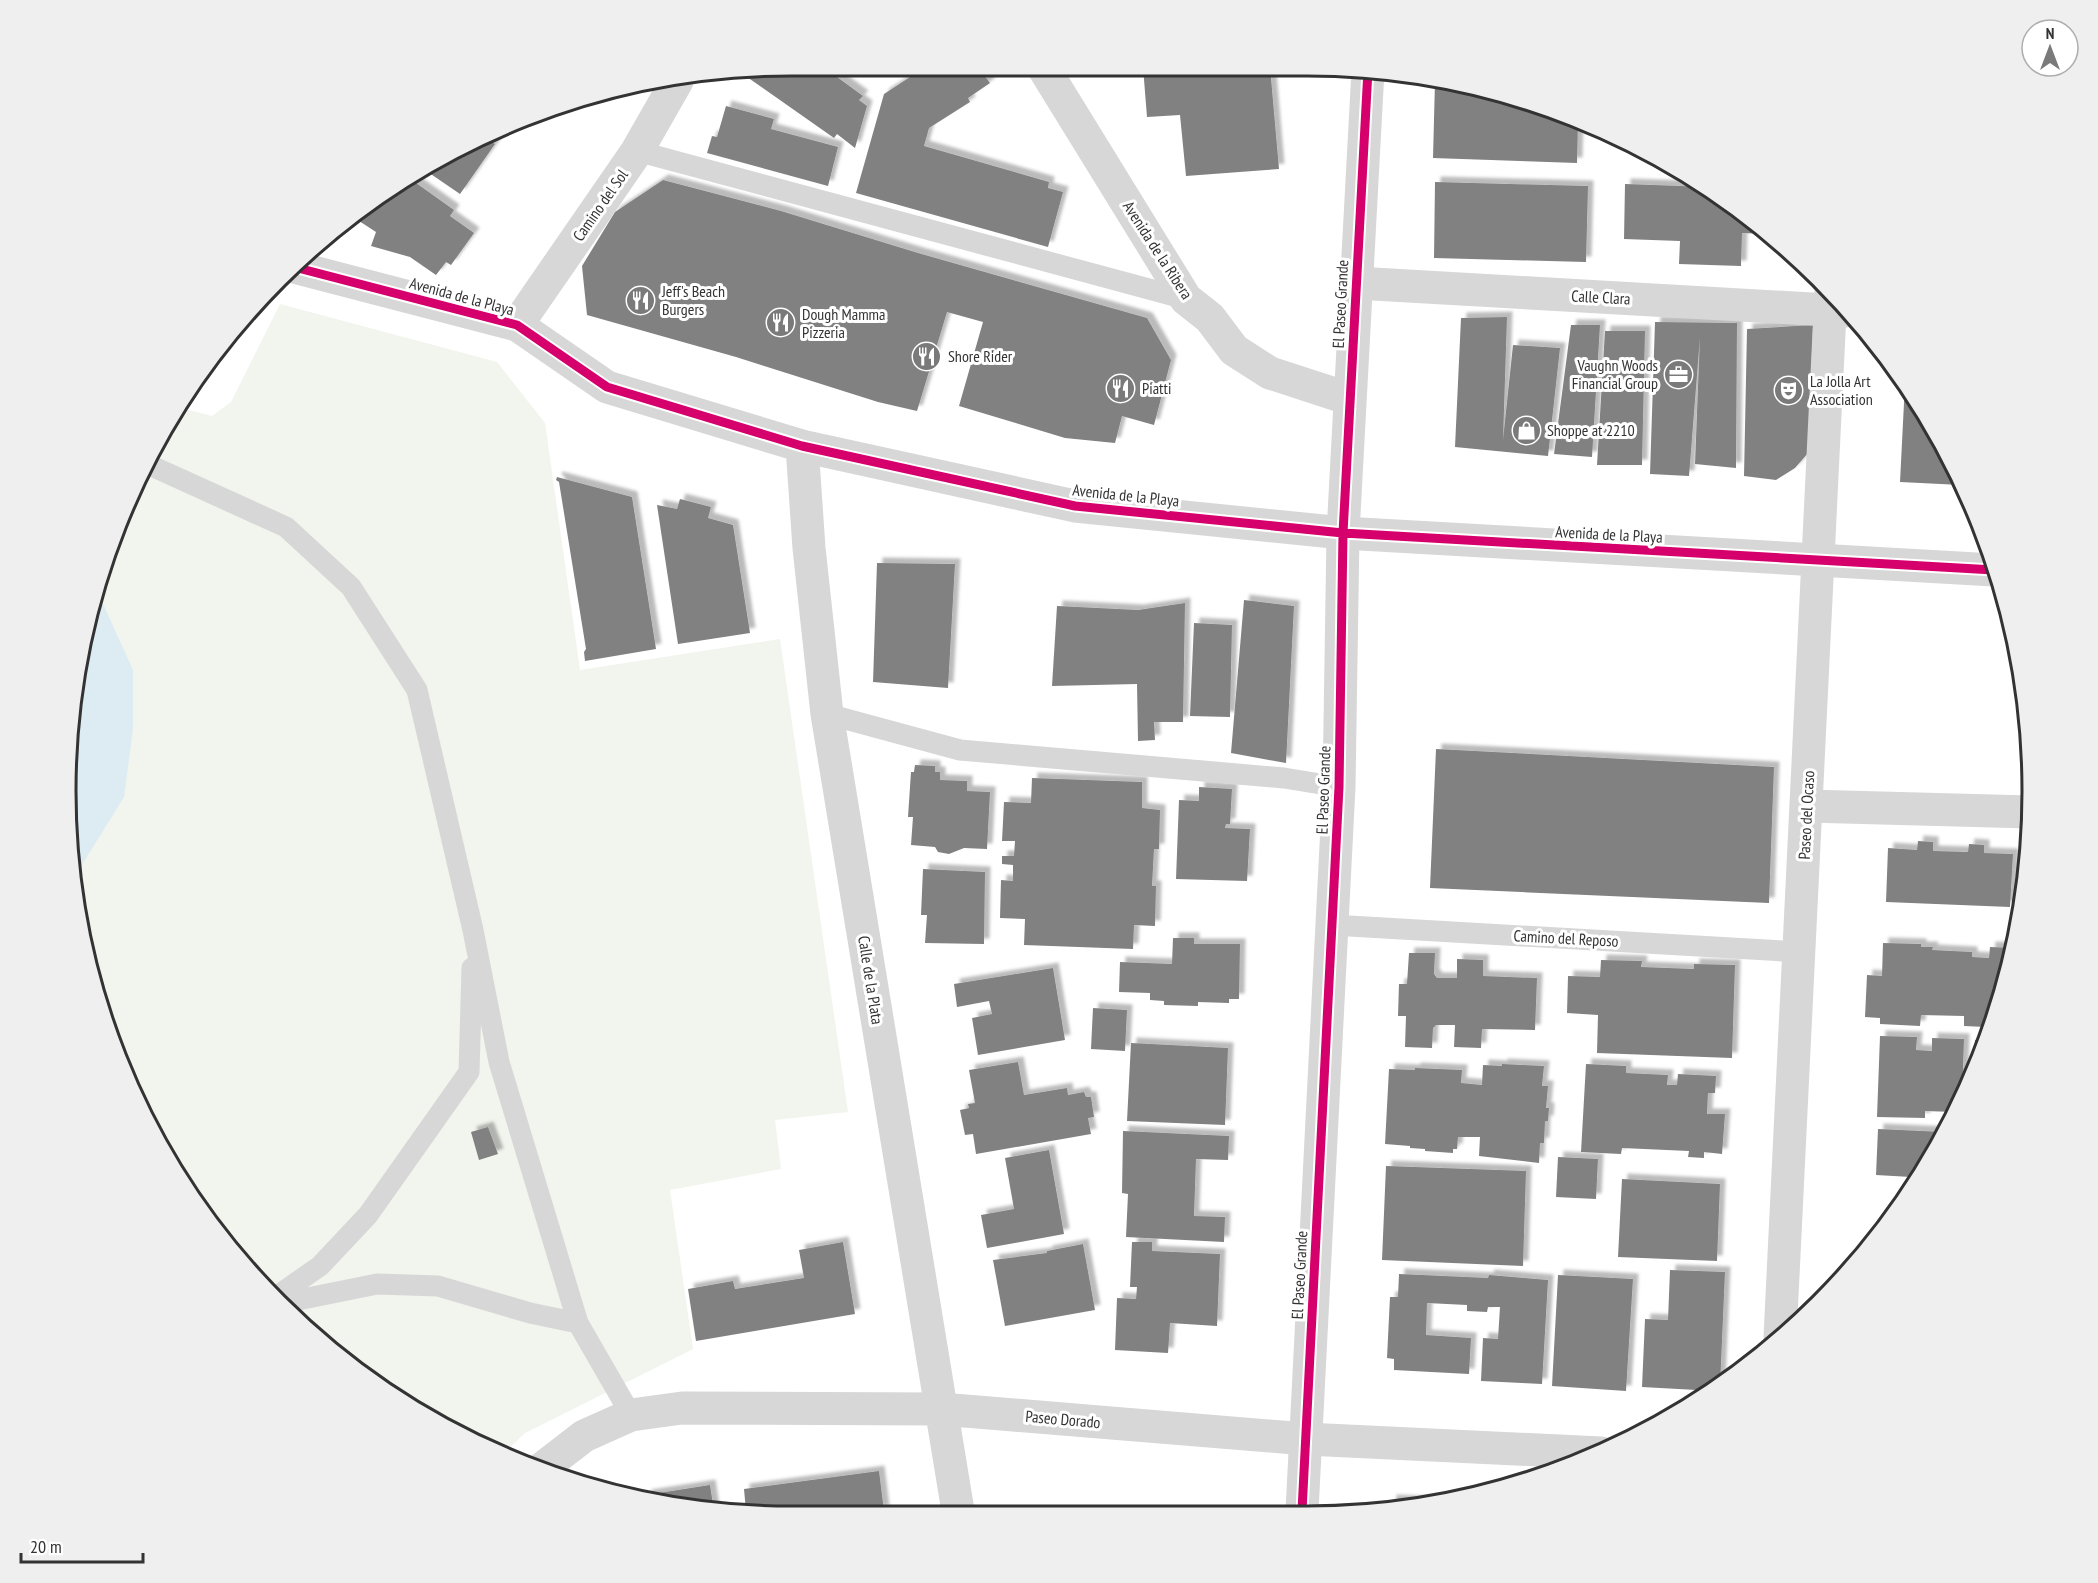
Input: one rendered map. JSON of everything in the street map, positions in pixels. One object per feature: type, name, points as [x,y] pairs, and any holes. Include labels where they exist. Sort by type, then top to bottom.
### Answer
[{"type":"street","name":"Avenida de la Ribera","points":[[1048,76],[1186,299],[1210,318],[1234,350],[1270,373],[1350,399]]},
{"type":"street","name":"El Paseo Grande","points":[[1302,1506],[1339,787],[1343,533],[1367,80]]},
{"type":"street","name":"Camino del Sol","points":[[517,325],[637,151],[675,87]]},
{"type":"street","name":"Avenida de la Playa","points":[[304,269],[517,325],[607,387],[802,446],[1075,506],[1343,533],[1986,570]]},
{"type":"street","name":"Calle Clara","points":[[1356,283],[1830,305]]},
{"type":"street","name":"Paseo del Ocaso","points":[[1781,1327],[1819,561],[1836,311]]},
{"type":"street","name":"Calle de la Plata","points":[[802,446],[809,548],[827,714],[957,1506]]},
{"type":"street","points":[[1806,806],[2021,812]]},
{"type":"street","name":"Paseo Dorado","points":[[548,1464],[584,1436],[631,1415],[682,1408],[941,1409],[1306,1439],[1580,1452]]},
{"type":"lane","points":[[637,151],[1186,299]]},
{"type":"lane","points":[[154,467],[286,527],[351,587],[417,690],[473,930],[500,1062],[578,1323],[631,1415]]},
{"type":"lane","points":[[827,714],[960,750],[1284,778],[1339,787]]},
{"type":"lane","name":"Camino del Reposo","points":[[1332,925],[1800,952]]},
{"type":"lane","points":[[282,1293],[320,1266],[369,1215],[469,1072],[473,930]]},
{"type":"lane","points":[[291,1301],[377,1284],[438,1287],[530,1313],[578,1323]]},
{"type":"shaded area","points":[[280,304],[497,362],[545,423],[580,670],[780,639],[848,1112],[775,1120],[781,1169],[670,1190],[693,1349],[525,1433],[509,1448],[434,1411],[356,1359],[286,1297],[254,1263],[197,1189],[150,1108],[114,1021],[101,977],[90,931],[83,885],[76,792],[78,745],[90,652],[114,562],[150,475],[172,434],[187,410],[212,416],[231,402]]},
{"type":"shaded area","points":[[102,604],[133,670],[133,729],[124,797],[81,866],[76,792],[78,745],[90,652]]},
{"type":"building","points":[[836,76],[863,96],[859,100],[867,106],[855,148],[837,134],[834,138],[748,78]]},
{"type":"building","points":[[912,76],[985,76],[990,83],[968,98],[970,102],[929,128],[924,146],[1049,182],[1048,188],[1063,192],[1048,247],[856,193],[884,94]]},
{"type":"building","points":[[1144,76],[1271,76],[1279,169],[1186,176],[1180,115],[1147,117]]},
{"type":"building","points":[[1435,88],[1492,101],[1536,114],[1578,130],[1577,163],[1433,158]]},
{"type":"building","points":[[726,106],[774,119],[771,129],[838,147],[828,186],[707,153],[712,136],[717,137]]},
{"type":"building","points":[[492,142],[495,144],[460,194],[431,174],[475,150]]},
{"type":"building","points":[[663,180],[781,211],[918,253],[1147,318],[1171,360],[1154,425],[1122,416],[1115,443],[1065,438],[959,406],[983,322],[947,312],[917,411],[878,402],[736,357],[587,315],[582,266],[615,212]]},
{"type":"building","points":[[1435,182],[1588,186],[1586,262],[1434,258]]},
{"type":"building","points":[[416,183],[454,210],[450,216],[474,233],[451,265],[446,262],[436,275],[410,257],[371,246],[376,232],[360,221]]},
{"type":"building","points":[[1625,184],[1687,186],[1753,233],[1742,233],[1741,266],[1679,264],[1680,241],[1624,239]]},
{"type":"building","points":[[1507,317],[1503,440],[1513,345],[1560,348],[1548,456],[1455,447],[1461,318]]},
{"type":"building","points":[[1655,322],[1737,323],[1736,468],[1695,464],[1700,337],[1689,476],[1650,474]]},
{"type":"building","points":[[1571,325],[1600,325],[1592,457],[1554,454]]},
{"type":"building","points":[[1813,325],[1808,453],[1795,468],[1776,480],[1744,476],[1747,329]]},
{"type":"building","points":[[1605,331],[1645,331],[1642,465],[1597,465]]},
{"type":"building","points":[[1904,399],[1926,434],[1952,485],[1900,482]]},
{"type":"building","points":[[557,477],[632,497],[656,649],[585,661],[586,649]]},
{"type":"building","points":[[680,499],[711,507],[708,518],[733,525],[750,633],[678,644],[657,505],[677,509]]},
{"type":"building","points":[[877,563],[955,564],[948,688],[873,682]]},
{"type":"building","points":[[1244,600],[1294,606],[1286,763],[1231,753]]},
{"type":"building","points":[[1185,603],[1183,722],[1154,722],[1155,740],[1138,741],[1137,684],[1052,686],[1057,606],[1138,610]]},
{"type":"building","points":[[1194,623],[1232,625],[1230,717],[1190,716]]},
{"type":"building","points":[[1436,749],[1774,767],[1769,903],[1430,888]]},
{"type":"building","points":[[915,765],[935,766],[935,772],[940,772],[940,780],[967,781],[967,791],[990,792],[987,849],[964,848],[949,854],[938,852],[935,847],[911,845],[913,817],[908,817],[911,772],[914,772]]},
{"type":"building","points":[[1032,778],[1142,782],[1142,808],[1160,810],[1159,849],[1154,849],[1152,886],[1156,886],[1155,926],[1134,925],[1133,949],[1024,945],[1025,919],[1000,918],[1001,880],[1013,881],[1013,865],[1002,864],[1002,856],[1014,856],[1015,841],[1002,841],[1004,802],[1031,803]]},
{"type":"building","points":[[1199,787],[1232,789],[1230,824],[1226,824],[1225,828],[1250,829],[1247,881],[1176,879],[1179,800],[1199,801]]},
{"type":"building","points":[[1918,841],[1933,842],[1933,851],[1968,852],[1969,844],[1984,845],[1984,853],[2013,854],[2010,907],[1886,902],[1888,848],[1917,850]]},
{"type":"building","points":[[923,869],[985,872],[984,944],[925,943],[927,915],[921,915]]},
{"type":"building","points":[[1173,938],[1194,938],[1194,944],[1240,944],[1239,999],[1229,999],[1229,1003],[1198,1002],[1198,1006],[1164,1005],[1164,1001],[1150,1000],[1150,993],[1119,992],[1120,962],[1172,964]]},
{"type":"building","points":[[1883,943],[1921,944],[1921,947],[1933,947],[1932,950],[1972,952],[1972,957],[1989,958],[1990,947],[2004,948],[1982,1027],[1964,1026],[1964,1016],[1921,1015],[1920,1026],[1880,1024],[1880,1018],[1865,1017],[1867,975],[1882,976]]},
{"type":"building","points":[[1409,953],[1435,953],[1434,974],[1437,978],[1457,978],[1457,959],[1483,960],[1483,976],[1537,978],[1535,1030],[1482,1029],[1481,1048],[1454,1047],[1455,1025],[1436,1025],[1433,1028],[1432,1048],[1405,1047],[1406,1016],[1398,1016],[1399,984],[1407,984]]},
{"type":"building","points":[[1601,960],[1642,961],[1641,967],[1694,969],[1694,964],[1735,965],[1732,1058],[1597,1053],[1598,1015],[1567,1013],[1568,976],[1600,977]]},
{"type":"building","points":[[1053,968],[1065,1040],[978,1055],[972,1018],[992,1014],[989,1001],[957,1007],[954,984]]},
{"type":"building","points":[[1093,1008],[1127,1010],[1125,1051],[1091,1049]]},
{"type":"building","points":[[1880,1036],[1917,1037],[1916,1050],[1932,1051],[1932,1038],[1964,1039],[1963,1075],[1946,1112],[1925,1111],[1925,1118],[1877,1117]]},
{"type":"building","points":[[1131,1043],[1228,1048],[1225,1125],[1127,1121]]},
{"type":"building","points":[[1018,1062],[1024,1095],[1067,1088],[1068,1095],[1084,1092],[1086,1097],[1091,1097],[1094,1117],[1088,1118],[1091,1134],[976,1154],[973,1134],[965,1135],[960,1110],[969,1108],[968,1104],[975,1103],[969,1070]]},
{"type":"building","points":[[1502,1064],[1544,1066],[1542,1086],[1548,1086],[1546,1108],[1549,1108],[1548,1121],[1545,1121],[1544,1143],[1540,1143],[1539,1163],[1479,1156],[1480,1137],[1458,1137],[1457,1149],[1453,1149],[1453,1153],[1385,1144],[1389,1069],[1462,1070],[1461,1083],[1482,1085],[1483,1065],[1502,1066]]},
{"type":"building","points":[[1586,1064],[1626,1066],[1626,1073],[1668,1075],[1667,1085],[1677,1085],[1678,1074],[1716,1076],[1715,1093],[1708,1093],[1707,1114],[1725,1114],[1722,1154],[1704,1152],[1704,1158],[1688,1157],[1689,1151],[1622,1148],[1621,1154],[1581,1152]]},
{"type":"building","points":[[488,1127],[498,1154],[479,1160],[471,1132]]},
{"type":"building","points":[[1878,1129],[1935,1132],[1909,1177],[1876,1175]]},
{"type":"building","points":[[1123,1131],[1229,1136],[1228,1160],[1196,1159],[1194,1216],[1225,1217],[1224,1242],[1126,1237],[1128,1194],[1122,1193]]},
{"type":"building","points":[[1049,1150],[1064,1234],[987,1248],[981,1215],[1014,1209],[1005,1158]]},
{"type":"building","points":[[1558,1157],[1598,1159],[1596,1199],[1556,1197]]},
{"type":"building","points":[[1386,1166],[1526,1171],[1523,1266],[1382,1260]]},
{"type":"building","points":[[1622,1179],[1720,1184],[1717,1261],[1618,1257]]},
{"type":"building","points":[[843,1242],[855,1314],[696,1341],[688,1289],[733,1281],[735,1289],[804,1278],[799,1250]]},
{"type":"building","points":[[1132,1242],[1152,1242],[1152,1251],[1220,1254],[1217,1326],[1170,1323],[1168,1353],[1115,1350],[1117,1298],[1136,1299],[1137,1287],[1130,1287]]},
{"type":"building","points":[[1083,1244],[1095,1310],[1005,1326],[993,1260],[1047,1253],[1047,1251]]},
{"type":"building","points":[[1670,1270],[1725,1272],[1721,1374],[1698,1390],[1642,1387],[1645,1319],[1668,1320]]},
{"type":"building","points":[[1399,1274],[1488,1278],[1489,1275],[1548,1280],[1542,1384],[1481,1381],[1483,1338],[1498,1339],[1500,1307],[1488,1307],[1487,1312],[1467,1311],[1467,1305],[1427,1303],[1426,1335],[1471,1338],[1469,1374],[1394,1370],[1394,1359],[1387,1358],[1390,1297],[1398,1297]]},
{"type":"building","points":[[1558,1275],[1633,1279],[1626,1391],[1552,1386]]},
{"type":"building","points":[[879,1471],[883,1506],[745,1505],[744,1489]]},
{"type":"building","points":[[710,1485],[713,1502],[698,1500],[655,1494]]},
{"type":"cycle path","points":[[1302,1506],[1339,787],[1343,533],[1367,80]]},
{"type":"cycle path","points":[[304,269],[517,325],[607,387],[802,446],[1075,506],[1343,533],[1986,570]]},
{"type":"place","name":"Jeff's Beach Burgers","points":[[641,300]]},
{"type":"place","name":"Dough Mamma Pizzeria","points":[[781,323]]},
{"type":"place","name":"Shore Rider","points":[[927,356]]},
{"type":"place","name":"Vaughn Woods Financial Group","points":[[1679,374]]},
{"type":"place","name":"Piatti","points":[[1121,388]]},
{"type":"place","name":"La Jolla Art Association","points":[[1789,390]]},
{"type":"place","name":"Shoppe at 2210","points":[[1526,430]]}]
